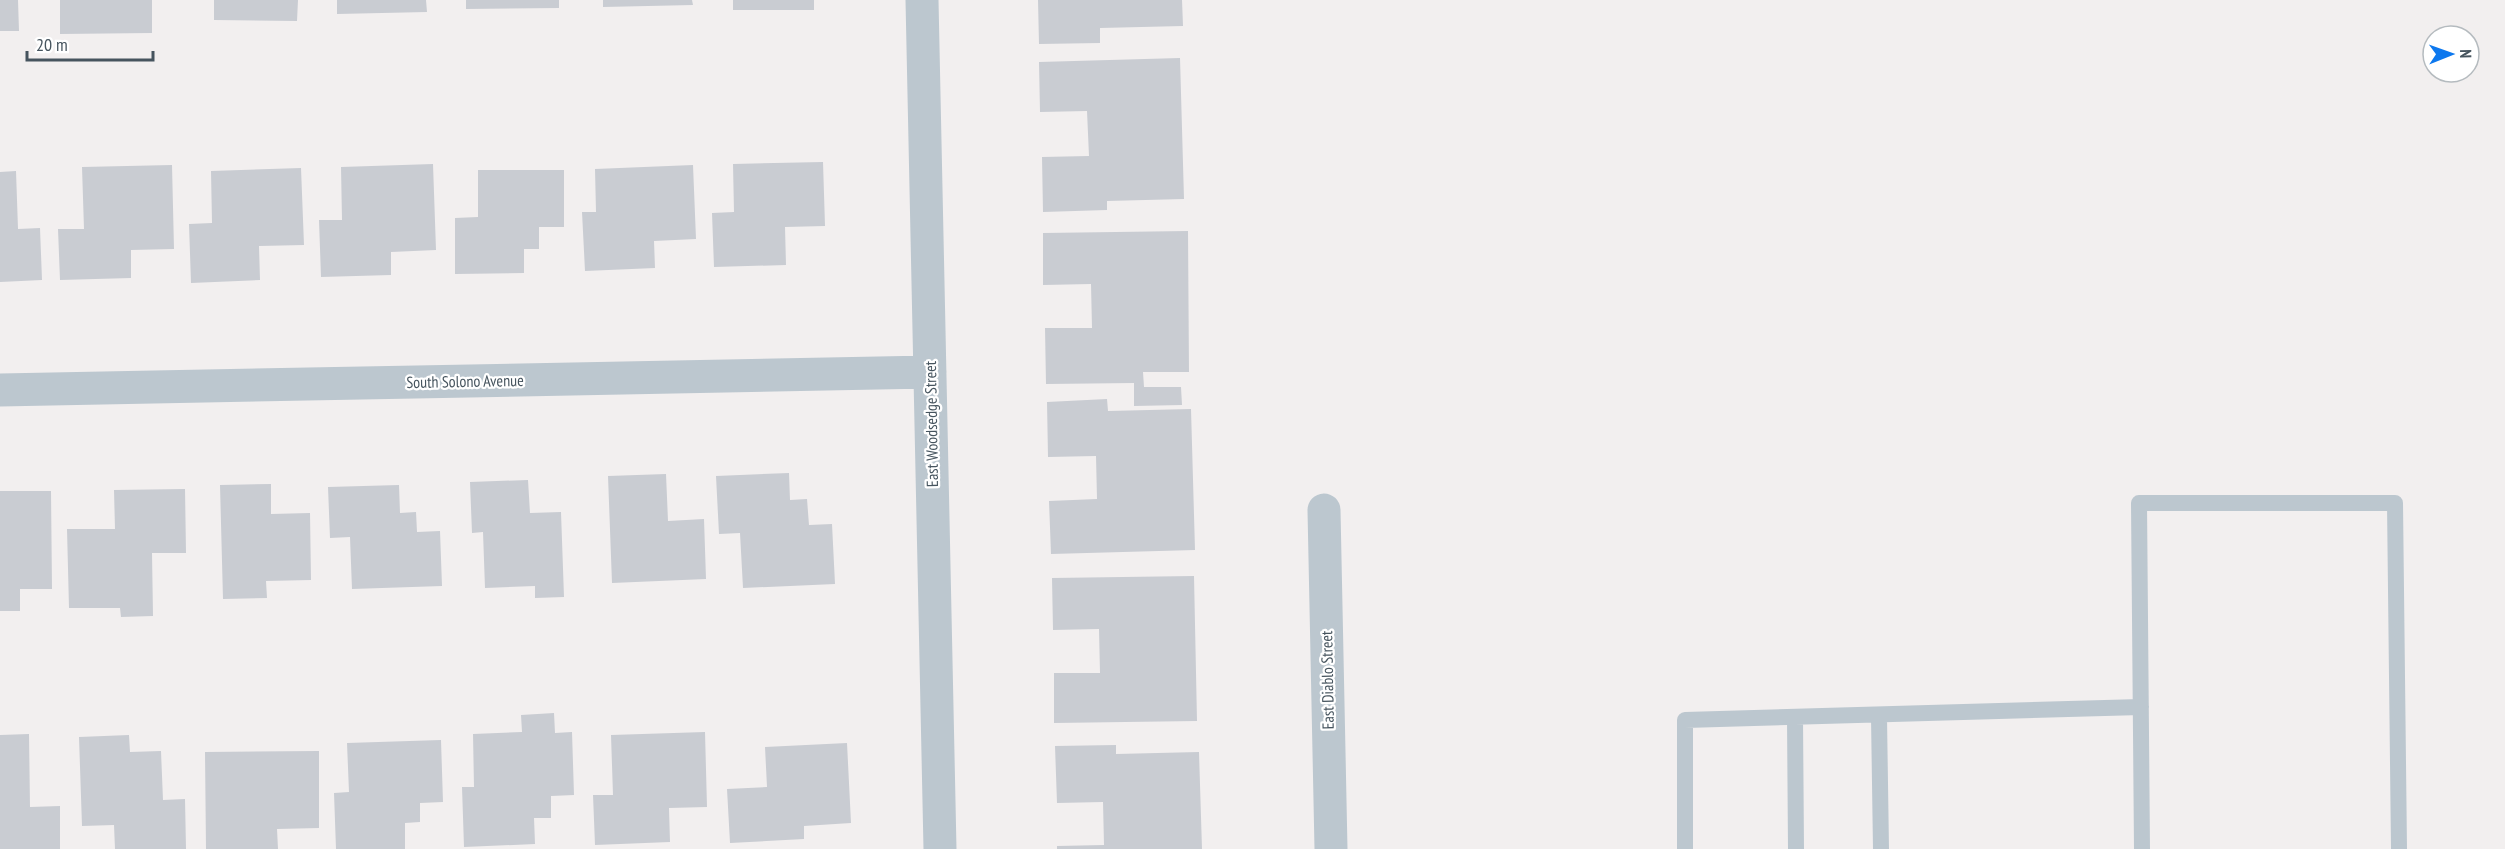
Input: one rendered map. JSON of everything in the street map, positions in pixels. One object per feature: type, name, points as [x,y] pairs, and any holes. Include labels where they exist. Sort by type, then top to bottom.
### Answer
[{"type":"street","name":"East Woodsedge Street","points":[[922,0],[940,849]]},
{"type":"street","name":"South Solono Avenue","points":[[0,390],[930,372]]},
{"type":"street","name":"East Diablo Street","points":[[1324,510],[1331,849]]},
{"type":"lane","points":[[2142,849],[2139,503],[2395,503],[2399,849]]},
{"type":"lane","points":[[1685,849],[1684,720],[1879,717],[2140,707]]},
{"type":"lane","points":[[1879,717],[1881,849]]},
{"type":"lane","points":[[1795,718],[1796,849]]},
{"type":"building","points":[[0,0],[18,0],[19,31],[0,31]]},
{"type":"building","points":[[60,0],[152,0],[152,33],[60,34]]},
{"type":"building","points":[[214,0],[298,0],[297,21],[214,20]]},
{"type":"building","points":[[337,0],[426,0],[427,12],[337,14]]},
{"type":"building","points":[[466,0],[559,0],[559,8],[466,9]]},
{"type":"building","points":[[603,0],[692,0],[693,5],[603,7]]},
{"type":"building","points":[[733,0],[814,0],[814,10],[733,10]]},
{"type":"building","points":[[1038,0],[1182,0],[1183,26],[1100,28],[1100,43],[1039,44]]},
{"type":"building","points":[[1180,58],[1184,199],[1107,201],[1107,210],[1043,212],[1042,157],[1089,156],[1087,111],[1040,112],[1039,62]]},
{"type":"building","points":[[823,162],[825,226],[785,227],[786,265],[714,267],[712,213],[734,212],[733,164]]},
{"type":"building","points":[[433,164],[436,250],[391,252],[391,275],[321,277],[319,220],[342,220],[341,167]]},
{"type":"building","points":[[172,165],[174,249],[131,250],[131,278],[60,280],[58,229],[84,229],[82,167]]},
{"type":"building","points":[[693,165],[696,239],[654,241],[655,268],[585,271],[582,212],[596,212],[595,169]]},
{"type":"building","points":[[301,168],[304,245],[259,246],[260,280],[191,283],[189,224],[212,223],[211,171]]},
{"type":"building","points":[[478,170],[564,170],[564,227],[539,227],[539,249],[524,249],[524,273],[455,274],[455,218],[478,217]]},
{"type":"building","points":[[16,171],[18,229],[40,228],[42,280],[0,282],[0,172]]},
{"type":"building","points":[[1188,231],[1189,372],[1143,372],[1144,387],[1181,387],[1182,405],[1134,406],[1134,383],[1046,384],[1045,328],[1092,328],[1091,284],[1043,285],[1043,233]]},
{"type":"building","points":[[1107,399],[1108,411],[1191,409],[1195,550],[1051,554],[1049,501],[1097,499],[1096,456],[1048,457],[1047,402]]},
{"type":"building","points":[[789,473],[790,500],[807,499],[809,525],[832,524],[835,584],[743,588],[740,533],[719,534],[716,476]]},
{"type":"building","points":[[666,474],[668,521],[704,519],[706,579],[612,583],[608,476]]},
{"type":"building","points":[[528,480],[530,513],[561,512],[564,597],[535,598],[535,586],[485,588],[483,532],[472,533],[470,482]]},
{"type":"building","points":[[271,484],[271,514],[310,513],[311,580],[266,581],[267,598],[223,599],[220,485]]},
{"type":"building","points":[[399,485],[400,513],[416,512],[417,532],[440,531],[442,586],[352,589],[350,537],[330,538],[328,487]]},
{"type":"building","points":[[185,489],[186,553],[152,553],[153,616],[121,617],[120,608],[69,608],[67,529],[115,529],[114,490]]},
{"type":"building","points":[[0,491],[51,491],[52,589],[20,589],[20,611],[0,611]]},
{"type":"building","points":[[1194,576],[1197,721],[1054,723],[1054,673],[1100,673],[1099,629],[1053,630],[1052,578]]},
{"type":"building","points":[[554,713],[555,733],[572,732],[574,795],[551,796],[551,818],[534,818],[535,844],[464,847],[462,787],[474,787],[473,734],[522,732],[521,715]]},
{"type":"building","points":[[705,732],[707,807],[669,808],[670,842],[595,845],[593,795],[613,795],[611,735]]},
{"type":"building","points":[[29,734],[30,807],[60,806],[60,849],[0,849],[0,735]]},
{"type":"building","points":[[129,735],[130,752],[161,751],[163,800],[185,799],[186,849],[115,849],[114,825],[82,826],[79,737]]},
{"type":"building","points":[[441,740],[443,802],[420,803],[420,822],[405,823],[405,849],[336,849],[334,793],[349,792],[347,743]]},
{"type":"building","points":[[847,743],[851,823],[804,826],[804,839],[730,843],[727,789],[767,787],[765,747]]},
{"type":"building","points":[[1116,745],[1116,754],[1199,752],[1202,849],[1057,849],[1057,846],[1104,845],[1103,802],[1057,803],[1055,746]]},
{"type":"building","points":[[319,751],[319,828],[277,829],[278,849],[206,849],[205,752]]}]
